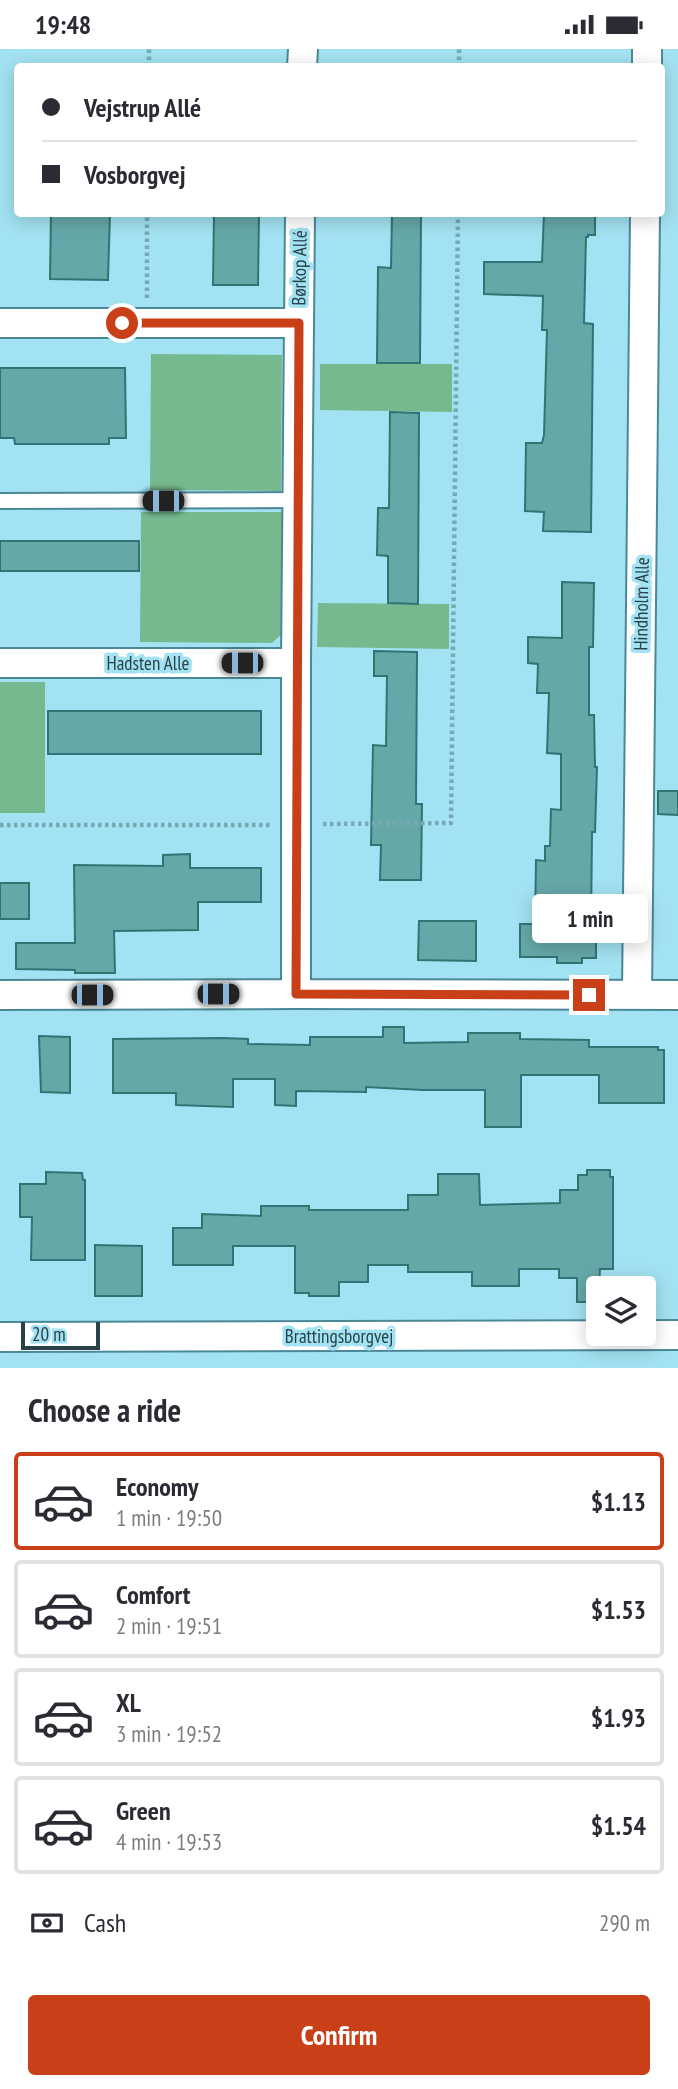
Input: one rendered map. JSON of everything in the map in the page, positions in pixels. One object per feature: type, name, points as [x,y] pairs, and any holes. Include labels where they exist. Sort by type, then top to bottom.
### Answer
[{"type":"street","name":"Børkop Allé","points":[[296,994],[300,217]]},
{"type":"street","name":"Hindholm Alle","points":[[637,995],[645,217]]},
{"type":"street","points":[[0,323],[299,323]]},
{"type":"street","name":"Hadsten Alle","points":[[0,663],[296,663]]},
{"type":"street","points":[[0,995],[678,995]]},
{"type":"street","name":"Brattingsborgvej","points":[[0,1337],[678,1335]]},
{"type":"lane","points":[[0,501],[298,500]]},
{"type":"path","points":[[147,323],[148,217]]},
{"type":"path","points":[[0,825],[451,823],[458,217]]},
{"type":"green space","points":[[151,354],[282,355],[281,491],[150,490]]},
{"type":"green space","points":[[320,364],[452,364],[452,412],[320,410]]},
{"type":"green space","points":[[141,512],[283,512],[282,634],[272,643],[140,642]]},
{"type":"green space","points":[[318,603],[449,604],[449,649],[317,647]]},
{"type":"green space","points":[[0,682],[45,682],[45,813],[0,813]]},
{"type":"building","points":[[51,217],[110,217],[108,280],[50,279]]},
{"type":"building","points":[[214,217],[259,217],[258,285],[213,285]]},
{"type":"building","points":[[392,217],[421,217],[420,363],[377,363],[378,267],[391,268]]},
{"type":"building","points":[[544,217],[595,217],[595,235],[586,237],[584,323],[593,324],[591,532],[543,531],[544,512],[525,511],[526,443],[542,443],[544,435],[547,330],[542,330],[543,296],[484,294],[484,262],[542,262]]},
{"type":"building","points":[[0,368],[125,368],[126,438],[109,438],[109,444],[15,444],[14,438],[0,438]]},
{"type":"building","points":[[390,412],[419,413],[418,604],[388,603],[388,556],[377,555],[378,508],[389,508]]},
{"type":"building","points":[[0,541],[139,541],[139,571],[0,571]]},
{"type":"building","points":[[562,582],[594,583],[593,647],[589,647],[589,715],[594,715],[597,767],[595,832],[592,832],[591,925],[596,925],[596,958],[582,958],[582,963],[557,963],[557,957],[520,957],[520,924],[535,924],[536,860],[545,861],[545,846],[550,846],[551,809],[561,810],[561,754],[547,753],[549,693],[537,693],[538,664],[528,663],[528,637],[562,638]]},
{"type":"building","points":[[374,651],[417,652],[416,804],[422,804],[421,880],[380,880],[381,845],[371,845],[373,745],[386,746],[387,676],[374,676]]},
{"type":"building","points":[[48,711],[261,711],[261,754],[48,754]]},
{"type":"building","points":[[658,791],[678,791],[678,815],[658,814]]},
{"type":"building","points":[[190,854],[190,868],[261,868],[261,902],[198,902],[198,930],[114,931],[115,973],[16,969],[16,943],[75,943],[74,865],[163,866],[163,855]]},
{"type":"building","points":[[0,883],[29,883],[29,919],[0,919]]},
{"type":"building","points":[[419,921],[476,921],[476,961],[418,960]]},
{"type":"building","points":[[383,1027],[404,1027],[404,1043],[468,1042],[468,1033],[520,1033],[520,1039],[589,1040],[589,1047],[658,1047],[658,1050],[664,1050],[664,1103],[599,1103],[599,1075],[521,1075],[521,1127],[485,1127],[485,1090],[366,1087],[366,1092],[296,1091],[296,1106],[275,1105],[275,1079],[233,1079],[233,1107],[176,1105],[176,1093],[113,1093],[113,1039],[223,1038],[248,1039],[248,1044],[310,1045],[310,1037],[383,1037]]},
{"type":"building","points":[[39,1036],[70,1037],[70,1093],[41,1092]]},
{"type":"building","points":[[587,1170],[610,1170],[610,1177],[613,1177],[613,1269],[600,1269],[600,1276],[586,1276],[586,1302],[577,1302],[577,1278],[559,1278],[559,1269],[519,1269],[519,1286],[472,1286],[472,1272],[408,1272],[408,1265],[368,1265],[368,1282],[339,1282],[339,1296],[309,1296],[309,1293],[295,1293],[295,1246],[233,1246],[233,1265],[173,1265],[173,1228],[202,1228],[202,1214],[261,1216],[261,1206],[309,1206],[309,1210],[408,1210],[408,1195],[438,1195],[438,1174],[479,1174],[480,1205],[560,1203],[560,1190],[578,1190],[578,1175],[587,1175]]},
{"type":"building","points":[[46,1172],[82,1173],[85,1180],[85,1260],[31,1260],[32,1217],[20,1217],[20,1184],[46,1184]]},
{"type":"building","points":[[95,1245],[142,1246],[142,1296],[95,1296]]},
{"type":"route","points":[[122,323],[299,323],[296,994],[589,995]]}]
